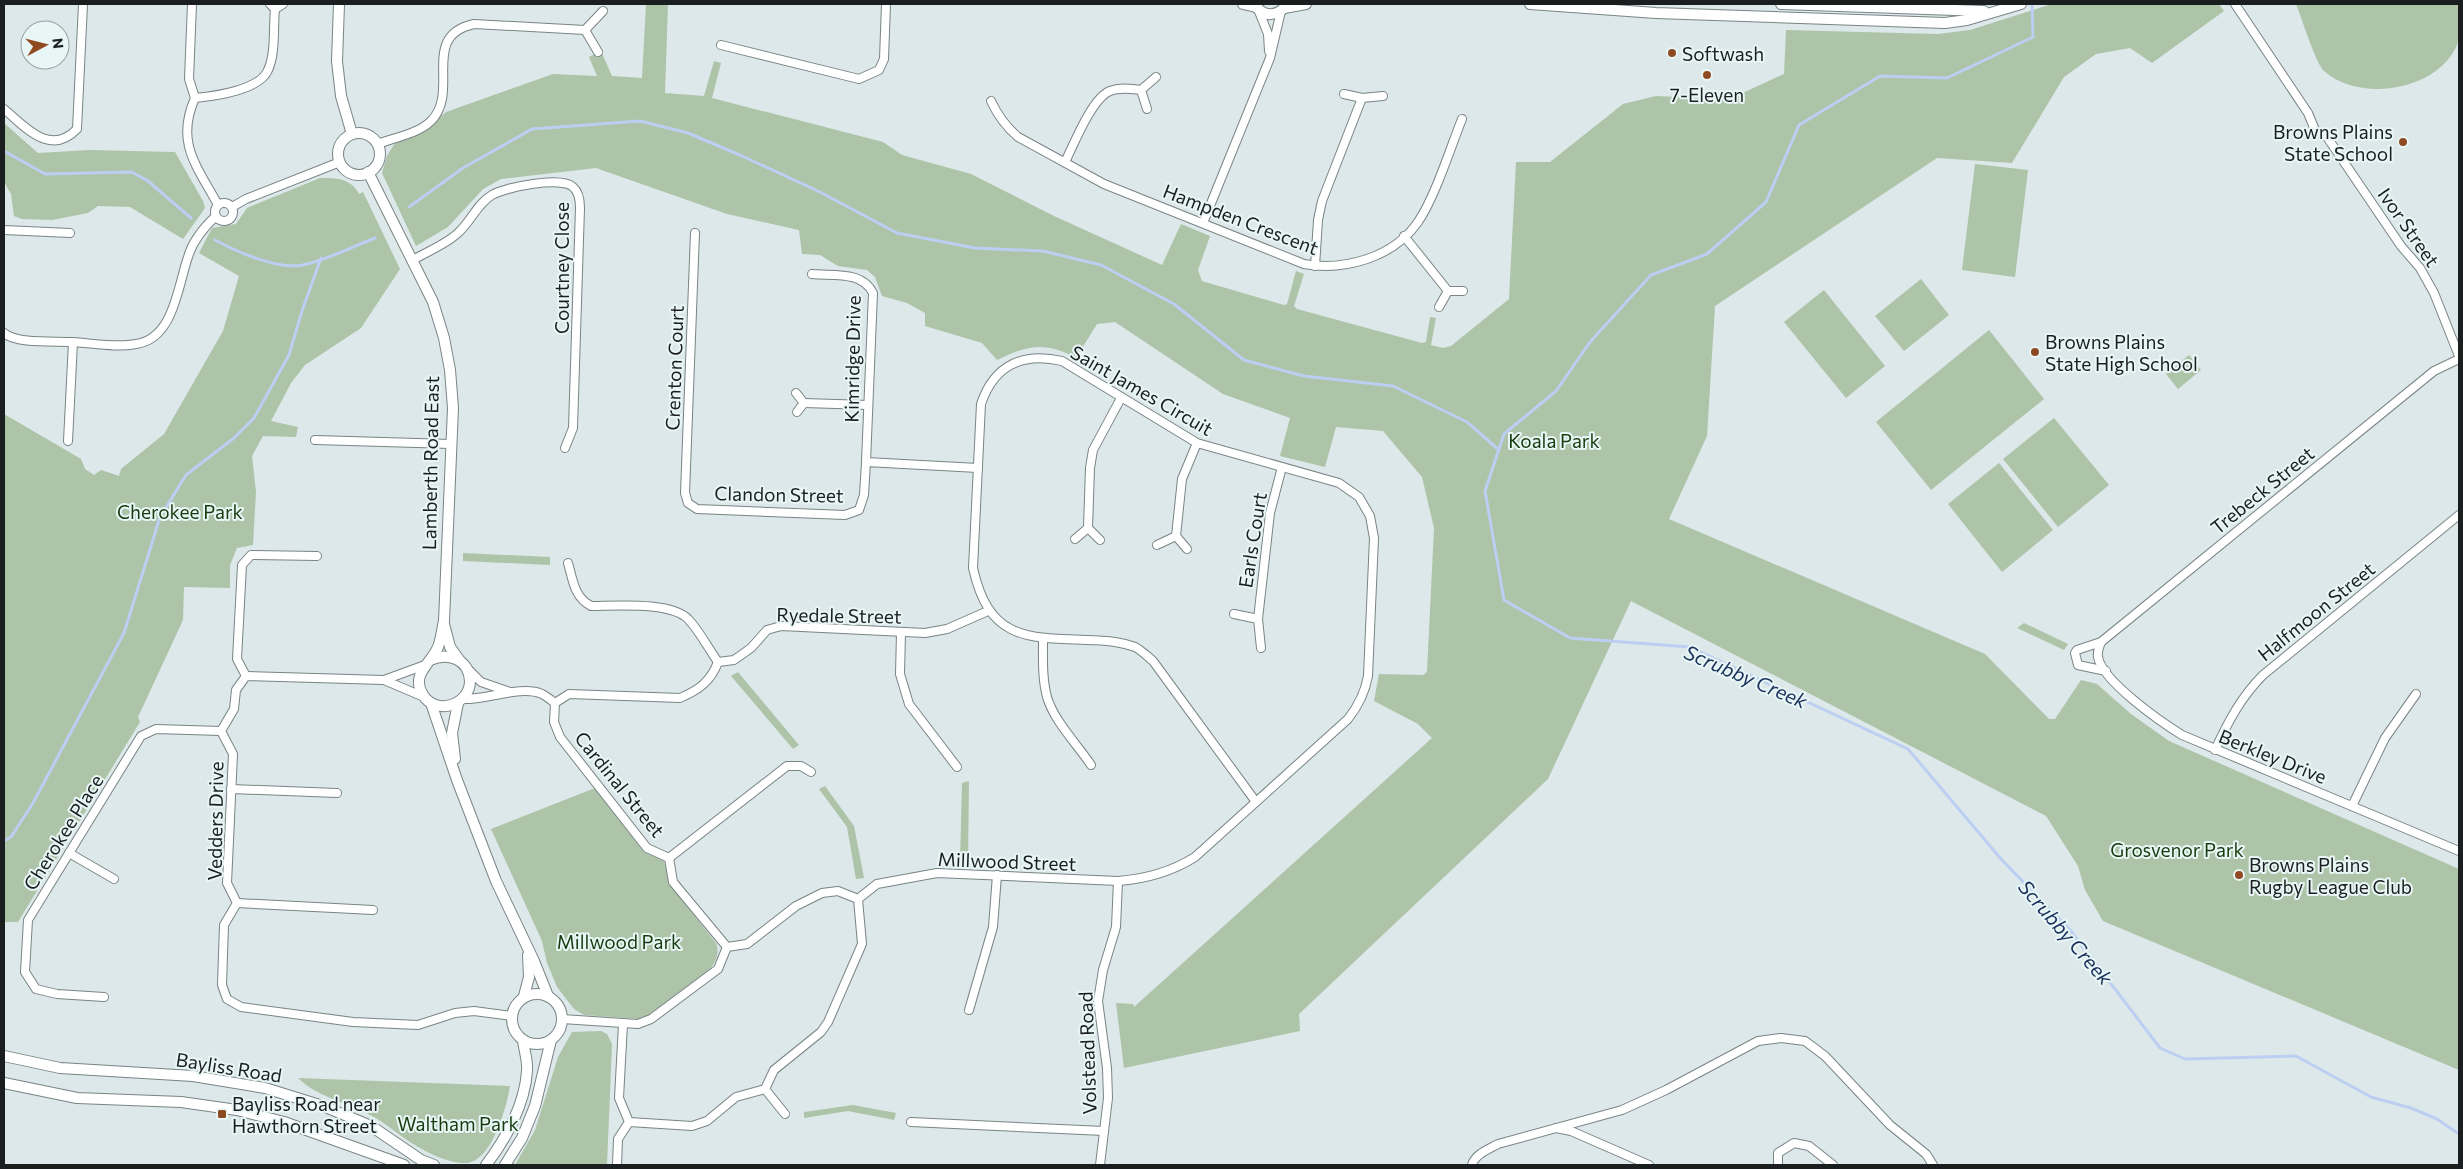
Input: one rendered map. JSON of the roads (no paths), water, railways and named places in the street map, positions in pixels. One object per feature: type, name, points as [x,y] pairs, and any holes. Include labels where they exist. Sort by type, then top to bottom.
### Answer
[{"type":"street","points":[[4,109],[36,136],[46,140],[58,141],[70,137],[77,129],[83,4]]},
{"type":"street","points":[[4,333],[15,339],[137,344],[155,336],[163,327],[176,300],[194,242],[202,229],[216,216],[218,205],[192,158],[187,141],[188,115],[195,98],[189,79],[192,4]]},
{"type":"street","points":[[195,98],[236,90],[258,81],[266,73],[271,63],[273,6],[283,4]]},
{"type":"street","points":[[722,44],[859,79],[879,70],[884,58],[886,4]]},
{"type":"street","points":[[1243,4],[1256,7],[1269,15],[1284,8],[1306,4]]},
{"type":"street","points":[[1530,4],[1572,5],[1704,15],[1945,22],[1967,20],[2021,4]]},
{"type":"street","points":[[1704,4],[1704,15]]},
{"type":"street","points":[[1781,4],[1963,12],[1997,11]]},
{"type":"street","name":"Ivor Street","points":[[2235,4],[2308,114],[2315,130],[2328,137],[2401,246],[2420,268],[2434,293],[2459,357]]},
{"type":"street","points":[[1832,19],[1833,5]]},
{"type":"street","points":[[341,6],[337,61],[341,96],[352,134]]},
{"type":"street","points":[[1256,7],[1268,34],[1270,58]]},
{"type":"street","points":[[1203,223],[1270,58],[1284,8]]},
{"type":"street","points":[[585,30],[602,11]]},
{"type":"street","points":[[377,144],[419,129],[436,115],[441,103],[445,47],[451,34],[461,27],[474,24],[585,30]]},
{"type":"street","points":[[585,30],[598,52]]},
{"type":"street","points":[[1065,162],[1098,99],[1109,91],[1119,88],[1141,90],[1156,77]]},
{"type":"street","points":[[1141,90],[1147,110]]},
{"type":"street","points":[[1344,94],[1362,98],[1384,96]]},
{"type":"street","points":[[1315,266],[1318,220],[1322,201],[1362,98]]},
{"type":"street","name":"Hampden Crescent","points":[[992,101],[998,116],[1007,128],[1018,137],[1104,184],[1304,264],[1315,266],[1348,265],[1363,261],[1390,247],[1404,236],[1417,223],[1426,206],[1462,119]]},
{"type":"street","points":[[352,134],[366,134],[377,144],[379,157],[377,163],[368,172],[355,174],[348,172],[340,162],[338,155],[341,142],[352,134]]},
{"type":"street","points":[[232,207],[246,199],[340,162]]},
{"type":"street","name":"Lamberth Road East","points":[[368,172],[433,302],[444,338],[452,398],[444,621],[438,647],[428,662]]},
{"type":"street","name":"Courtney Close","points":[[413,260],[457,234],[486,199],[502,190],[562,182],[574,187],[580,198],[577,323],[573,428],[565,448]]},
{"type":"street","points":[[216,216],[222,221],[229,220],[233,214],[232,207],[226,203],[218,205]]},
{"type":"street","points":[[4,230],[70,233]]},
{"type":"street","name":"Crenton Court","points":[[688,503],[685,493],[696,233]]},
{"type":"street","points":[[1404,236],[1448,291]]},
{"type":"street","name":"Kimridge Drive","points":[[812,274],[859,278],[868,283],[873,293],[866,462]]},
{"type":"street","points":[[1448,291],[1463,291]]},
{"type":"street","points":[[1439,307],[1448,291]]},
{"type":"street","points":[[68,441],[72,342]]},
{"type":"street","name":"Saint James Circuit","points":[[1118,881],[1138,879],[1180,866],[1195,857],[1348,720],[1365,692],[1368,676],[1374,538],[1370,516],[1359,497],[1339,483],[1198,443],[1062,361],[1042,356],[1019,361],[1001,371],[987,387],[981,404],[973,568],[978,592],[988,611],[1015,632],[1043,639],[1117,642],[1137,648],[1153,660],[1256,802]]},
{"type":"street","name":"Trebeck Street","points":[[2106,671],[2078,666],[2076,660],[2078,650],[2101,642],[2434,371],[2459,357]]},
{"type":"street","points":[[796,393],[804,403],[868,405]]},
{"type":"street","points":[[1100,540],[1088,528],[1090,468],[1093,450],[1121,398]]},
{"type":"street","points":[[797,412],[804,403]]},
{"type":"street","points":[[315,440],[451,444]]},
{"type":"street","points":[[1187,549],[1176,536],[1182,479],[1198,443]]},
{"type":"street","points":[[866,462],[978,468]]},
{"type":"street","name":"Clandon Street","points":[[688,503],[697,509],[845,515],[859,510],[864,495],[866,462]]},
{"type":"street","name":"Earls Court","points":[[1261,648],[1258,619],[1270,513],[1282,467]]},
{"type":"street","name":"Halfmoon Street","points":[[2215,750],[2234,710],[2246,692],[2263,675],[2459,515]]},
{"type":"street","points":[[1075,539],[1088,528]]},
{"type":"street","points":[[1158,545],[1176,536]]},
{"type":"street","points":[[246,676],[237,658],[242,565],[251,555],[317,556]]},
{"type":"street","points":[[246,676],[384,680],[446,707],[460,701],[478,700],[510,692],[541,693],[555,703],[569,694],[680,698],[695,692],[713,676],[718,662],[688,619],[678,612],[666,608],[591,606],[577,596],[568,563]]},
{"type":"street","name":"Ryedale Street","points":[[718,662],[734,660],[751,648],[767,630],[781,626],[925,633],[947,629],[988,611]]},
{"type":"street","name":"Earls Court","points":[[1234,614],[1258,619]]},
{"type":"street","name":"Lamberth Road East","points":[[444,621],[450,647],[463,664]]},
{"type":"street","points":[[901,633],[900,674],[909,704],[958,767]]},
{"type":"street","points":[[1043,639],[1044,681],[1048,698],[1054,712],[1091,765]]},
{"type":"street","name":"Berkley Drive","points":[[2101,642],[2098,657],[2106,671],[2127,694],[2154,717],[2182,735],[2459,851]]},
{"type":"street","points":[[384,680],[444,656],[463,664],[482,682],[510,692]]},
{"type":"street","points":[[428,662],[419,680],[496,881],[548,996],[558,1006],[562,1019],[557,1034],[552,1040],[535,1106],[522,1138],[505,1165]]},
{"type":"street","points":[[457,780],[452,733],[460,701],[470,683],[463,664]]},
{"type":"street","points":[[221,731],[234,709],[236,690],[246,676]]},
{"type":"street","points":[[2352,806],[2385,738],[2416,694]]},
{"type":"street","name":"Cardinal Street","points":[[555,703],[554,722],[560,736],[646,848],[669,858],[673,882],[726,947]]},
{"type":"street","name":"Cherokee Place","points":[[104,997],[57,994],[36,989],[25,972],[28,920],[141,736],[156,729],[221,731]]},
{"type":"street","name":"Vedders Drive","points":[[221,731],[232,754],[226,882],[237,903],[224,925],[222,985],[227,999],[241,1008],[353,1022],[418,1025],[455,1013],[474,1011],[512,1016]]},
{"type":"street","points":[[669,858],[787,766],[801,766],[811,772]]},
{"type":"street","points":[[231,789],[336,793]]},
{"type":"street","points":[[69,853],[114,879]]},
{"type":"street","name":"Millwood Street","points":[[858,899],[877,884],[937,873],[997,874],[1118,881]]},
{"type":"street","points":[[969,1010],[993,927],[997,874]]},
{"type":"street","name":"Volstead Road","points":[[1100,1165],[1108,1098],[1108,1068],[1098,1001],[1103,970],[1116,927],[1118,881]]},
{"type":"street","points":[[562,1019],[638,1024],[651,1019],[718,969],[726,947],[747,944],[796,906],[822,893],[838,891],[858,899],[862,944],[828,1022],[821,1032],[774,1070],[765,1089],[736,1097],[707,1121],[692,1126],[629,1122]]},
{"type":"street","points":[[237,903],[373,910]]},
{"type":"street","points":[[528,949],[529,977],[524,996],[514,1008],[512,1016],[514,1030],[523,1040],[537,1044],[552,1040]]},
{"type":"street","points":[[524,996],[532,994],[548,996]]},
{"type":"street","points":[[623,1024],[618,1098],[629,1122]]},
{"type":"street","points":[[1472,1165],[1473,1161],[1482,1153],[1498,1144],[1622,1110],[1666,1090],[1758,1041],[1781,1038],[1806,1040],[1825,1056],[1890,1125],[1926,1154],[1934,1165]]},
{"type":"street","points":[[486,1165],[508,1131],[521,1098],[528,1070],[523,1040]]},
{"type":"street","name":"Bayliss Road","points":[[4,1056],[60,1068],[193,1076],[266,1088],[323,1106],[363,1123],[434,1165]]},
{"type":"street","points":[[4,1083],[77,1098],[181,1102],[237,1110],[284,1122],[404,1165]]},
{"type":"street","points":[[765,1089],[785,1114]]},
{"type":"street","points":[[617,1165],[616,1151],[618,1140],[629,1122]]},
{"type":"street","points":[[911,1122],[1104,1131]]},
{"type":"street","points":[[1554,1128],[1571,1131],[1649,1165]]},
{"type":"street","points":[[1778,1165],[1778,1153],[1794,1143],[1808,1146],[1834,1165]]},
{"type":"waterway","name":"Scrubby Creek","points":[[2032,4],[2033,37],[1947,78],[1880,76],[1799,125],[1766,202],[1707,254],[1651,275],[1590,342],[1556,391],[1504,434],[1485,491],[1504,600],[1570,638],[1690,647],[1908,749],[2001,859],[2070,930],[2160,1048],[2185,1059],[2296,1056],[2371,1097],[2411,1108],[2437,1119],[2459,1134]]},
{"type":"waterway","points":[[409,207],[463,168],[532,129],[640,121],[688,133],[742,156],[818,191],[897,233],[975,248],[1043,251],[1101,265],[1174,304],[1244,360],[1304,376],[1393,386],[1467,422],[1499,450]]},
{"type":"waterway","points":[[4,151],[45,174],[132,172],[148,181],[191,218]]},
{"type":"waterway","points":[[215,240],[258,259],[293,266],[321,260],[375,238]]},
{"type":"waterway","points":[[4,841],[11,837],[33,803],[124,633],[160,517],[186,475],[234,438],[254,418],[289,355],[321,258]]},
{"type":"place","name":"Softwash","points":[[1672,53]]},
{"type":"place","name":"7-Eleven","points":[[1707,75]]},
{"type":"place","name":"Browns Plains State School","points":[[2403,142]]},
{"type":"place","name":"Browns Plains State High School","points":[[2035,352]]},
{"type":"place","name":"Browns Plains Rugby League Club","points":[[2239,875]]},
{"type":"place","name":"Bayliss Road near Hawthorn Street","points":[[222,1114]]},
{"type":"park label","name":"Koala Park","points":[[1554,440]]},
{"type":"park label","name":"Cherokee Park","points":[[180,511]]},
{"type":"park label","name":"Grosvenor Park","points":[[2177,849]]},
{"type":"park label","name":"Millwood Park","points":[[619,941]]},
{"type":"park label","name":"Waltham Park","points":[[458,1123]]}]
